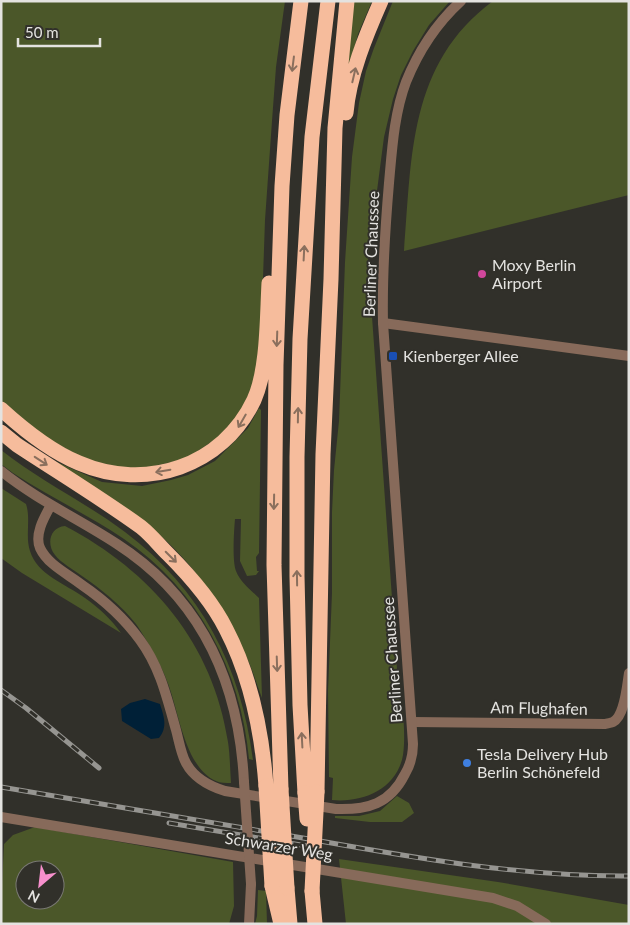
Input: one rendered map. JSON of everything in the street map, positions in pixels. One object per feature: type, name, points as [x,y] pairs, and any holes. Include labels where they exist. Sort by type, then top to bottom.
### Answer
[{"type":"highway","points":[[282,924],[274,787],[276,365],[282,186],[287,115],[301,1]]},
{"type":"highway","points":[[311,792],[300,695],[297,457],[300,339],[312,137],[328,1]]},
{"type":"highway","points":[[314,924],[311,792],[322,454],[331,279],[335,128],[348,1]]},
{"type":"highway","points":[[331,279],[346,109],[365,38],[382,1]]},
{"type":"highway","points":[[1,409],[33,436],[61,454],[99,470],[134,475],[169,470],[191,464],[209,454],[238,428],[254,399],[263,368],[271,247],[282,186]]},
{"type":"highway","points":[[1,432],[17,445],[142,528],[178,564],[206,597],[226,628],[241,663],[259,723],[263,750],[274,787]]},
{"type":"highway","points":[[280,887],[290,924]]},
{"type":"street","name":"Berliner Chaussee","points":[[51,505],[42,523],[39,534],[39,546],[50,562],[105,602],[129,625],[146,649],[161,677],[185,763],[198,778],[214,788],[225,791],[336,810],[366,808],[387,798],[400,785],[412,756],[412,722],[383,323],[383,255],[392,152],[398,111],[406,83],[431,36],[447,14],[461,1]]},
{"type":"street","points":[[383,323],[629,356]]},
{"type":"street","points":[[1,472],[51,505],[119,544],[157,575],[177,595],[193,616],[218,661],[238,720],[251,884],[249,924]]},
{"type":"street","name":"Am Flughafen","points":[[412,722],[605,724],[613,722],[619,717],[629,673]]},
{"type":"street","name":"Schwarzer Weg","points":[[1,817],[493,898],[517,906],[546,924]]},
{"type":"green space","points":[[1,1],[285,1],[276,67],[265,220],[261,336],[257,372],[240,412],[223,434],[186,459],[135,470],[86,460],[40,434],[1,401]]},
{"type":"green space","points":[[353,1],[372,1],[358,34],[349,68],[346,68]]},
{"type":"green space","points":[[393,1],[450,1],[429,25],[413,51],[401,75],[393,99],[384,137],[368,260],[400,711],[403,713],[404,750],[394,777],[386,785],[367,796],[355,799],[332,800],[333,778],[329,777],[328,691],[332,593],[332,512],[339,421],[345,262],[352,157],[359,103],[366,71]]},
{"type":"green space","points":[[493,1],[629,1],[629,195],[404,251],[413,147],[420,114],[430,83],[444,53],[465,26]]},
{"type":"green space","points":[[259,408],[261,410],[259,553],[256,557],[257,571],[259,571],[256,575],[247,576],[240,561],[241,519],[235,519],[234,553],[236,571],[240,579],[259,598],[262,698],[235,633],[214,598],[176,550],[134,514],[50,459],[102,482],[142,486],[171,480],[188,475],[215,461],[248,428]]},
{"type":"green space","points":[[1,450],[31,472],[125,532],[152,554],[175,578],[196,604],[213,632],[227,662],[239,693],[253,760],[249,759],[237,695],[226,664],[212,635],[174,583],[151,559],[124,539],[27,482],[1,464]]},
{"type":"green space","points":[[1,488],[26,504],[30,551],[39,566],[45,573],[95,606],[109,618],[121,633],[22,573],[1,558]]},
{"type":"green space","points":[[65,526],[96,544],[125,565],[150,588],[173,614],[193,642],[208,673],[220,706],[228,742],[231,783],[216,781],[205,774],[197,764],[184,737],[165,675],[136,624],[124,610],[96,586],[64,563],[52,551],[50,541],[53,533],[56,529]]},
{"type":"green space","points":[[397,796],[409,803],[414,813],[402,822],[370,822],[335,818],[335,816],[359,816],[380,811]]},
{"type":"green space","points":[[35,827],[233,862],[234,906],[229,924],[2,924],[4,844],[13,835]]},
{"type":"green space","points":[[339,859],[498,882],[629,905],[629,924],[346,924]]},
{"type":"green space","points":[[258,890],[266,891],[267,924],[255,924]]},
{"type":"water","points":[[145,699],[160,704],[164,718],[164,730],[159,738],[151,739],[122,721],[121,709],[130,703]]},
{"type":"railway","points":[[1,690],[99,768]]},
{"type":"railway","points":[[1,787],[465,864],[547,873],[629,876]]},
{"type":"railway","points":[[169,823],[307,846]]},
{"type":"place","name":"Moxy Berlin Airport","points":[[482,274]]},
{"type":"place","name":"Kienberger Allee","points":[[393,356]]},
{"type":"place","name":"Tesla Delivery Hub Berlin Schönefeld","points":[[467,763]]}]
